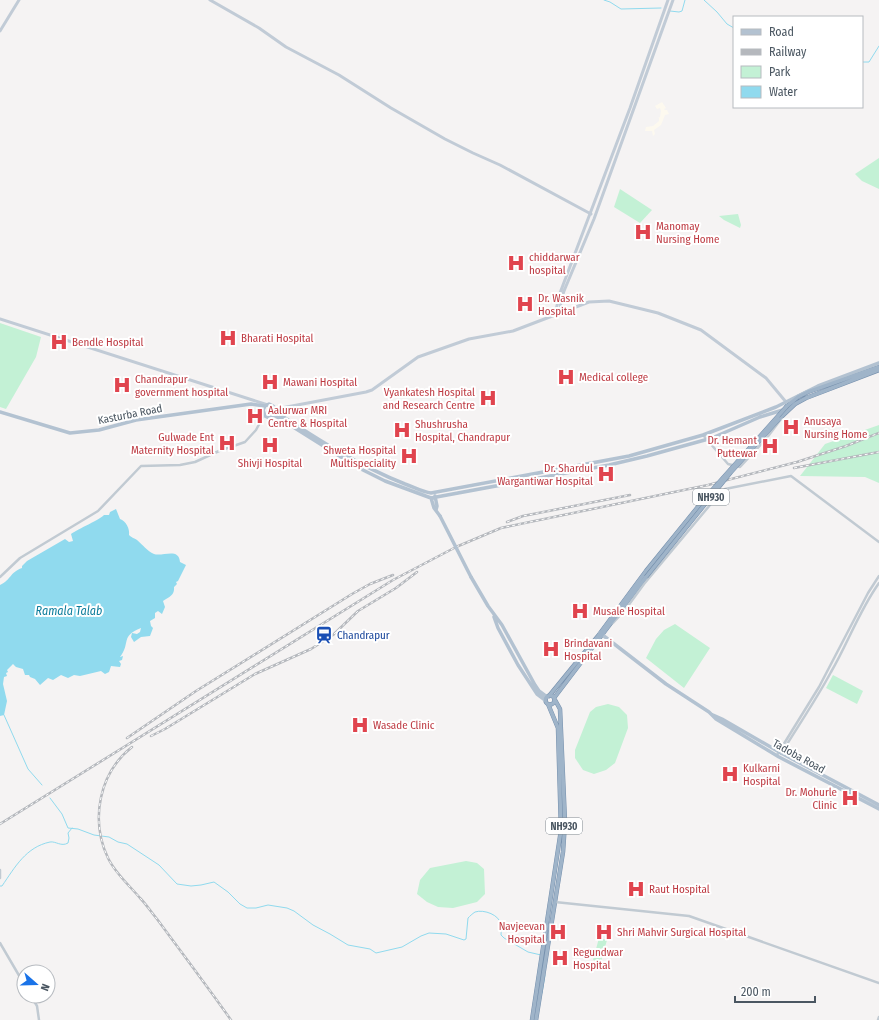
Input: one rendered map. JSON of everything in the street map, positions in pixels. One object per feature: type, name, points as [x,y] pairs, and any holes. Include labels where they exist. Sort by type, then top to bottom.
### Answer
[{"type":"highway","name":"NH930","points":[[547,699],[553,704],[554,699],[646,571],[706,497],[787,406],[798,397],[808,392],[879,367]]},
{"type":"highway","name":"NH930","points":[[547,699],[612,623],[646,577],[731,472],[783,415],[806,398],[879,370]]},
{"type":"highway","points":[[547,699],[552,696],[554,699]]},
{"type":"highway","name":"NH930","points":[[545,952],[561,827],[558,728],[547,699]]},
{"type":"highway","name":"NH930","points":[[532,1020],[555,902],[563,852],[565,822],[560,709],[554,699]]},
{"type":"highway","name":"NH930","points":[[536,1020],[543,962]]},
{"type":"main road","points":[[0,31],[19,0]]},
{"type":"main road","points":[[210,0],[445,139],[500,165],[591,214]]},
{"type":"main road","points":[[555,314],[560,293],[591,214],[668,0]]},
{"type":"main road","points":[[560,312],[563,293],[594,219],[673,0]]},
{"type":"main road","points":[[665,8],[669,9]]},
{"type":"main road","points":[[267,405],[263,410],[264,415],[269,418],[275,412],[366,392],[372,390],[418,357],[470,339],[513,331],[589,302],[609,301],[658,312],[690,324],[704,332],[766,378],[786,402]]},
{"type":"main road","points":[[0,319],[273,406],[275,412],[357,467],[385,481],[433,498],[594,465],[703,435],[776,407],[818,386],[879,363]]},
{"type":"main road","name":"Kasturba Road","points":[[0,412],[70,433],[99,430],[136,420],[251,404],[267,405]]},
{"type":"main road","points":[[275,412],[346,456],[386,477],[429,493],[434,493],[478,484],[647,456],[707,440],[760,417],[791,408]]},
{"type":"main road","points":[[689,439],[690,445]]},
{"type":"main road","points":[[478,484],[480,489]]},
{"type":"main road","points":[[429,493],[433,498],[436,510],[471,577],[493,612],[498,628],[518,665],[536,694],[547,699]]},
{"type":"main road","points":[[433,498],[434,493]]},
{"type":"main road","name":"Tadoba Road","points":[[602,634],[666,684],[716,719],[879,809]]},
{"type":"main road","name":"Tadoba Road","points":[[779,754],[879,805]]},
{"type":"street","points":[[0,577],[20,558],[98,511],[141,466],[180,465],[195,462],[219,451],[245,442],[256,430],[264,415]]},
{"type":"street","points":[[703,435],[728,464],[740,467],[766,439],[783,415]]},
{"type":"street","points":[[612,623],[625,610],[644,584],[725,488],[749,485],[789,476],[793,477],[879,542]]},
{"type":"street","points":[[779,754],[819,687],[868,593],[879,576]]},
{"type":"street","points":[[779,754],[822,689],[850,633],[879,583]]},
{"type":"street","points":[[0,870],[0,878]]},
{"type":"street","points":[[555,902],[689,916],[879,983]]},
{"type":"street","points":[[0,943],[16,970]]},
{"type":"street","points":[[36,1004],[39,1020]]},
{"type":"shaded area","points":[[662,102],[666,108],[664,109],[667,110],[669,114],[665,115],[661,125],[654,130],[655,134],[653,136],[652,131],[645,131],[646,127],[653,126],[659,121],[658,118],[660,117],[661,111],[660,108],[657,109],[655,106]]},
{"type":"shaded area","points":[[733,764],[736,766],[732,780],[728,778]]},
{"type":"green space","points":[[879,158],[879,189],[862,181],[855,174]]},
{"type":"green space","points":[[620,189],[652,210],[640,223],[614,207]]},
{"type":"green space","points":[[738,214],[741,225],[740,228],[719,216]]},
{"type":"green space","points":[[0,323],[41,337],[36,357],[6,409],[0,407]]},
{"type":"green space","points":[[879,425],[879,483],[865,477],[800,476],[825,444]]},
{"type":"green space","points":[[675,624],[710,648],[684,688],[646,658],[656,639],[664,630]]},
{"type":"green space","points":[[833,675],[863,691],[857,704],[826,688]]},
{"type":"green space","points":[[608,704],[619,707],[627,715],[628,728],[615,763],[606,770],[594,774],[583,770],[575,758],[575,750],[590,712],[596,707]]},
{"type":"green space","points":[[466,861],[477,863],[484,869],[485,894],[477,902],[453,908],[438,907],[427,902],[417,894],[420,880],[430,868]]},
{"type":"green space","points":[[599,938],[607,940],[601,962],[593,960]]},
{"type":"water","name":"Ramala Talab","points":[[116,509],[120,519],[129,530],[129,535],[137,540],[147,550],[157,555],[177,555],[180,562],[186,565],[178,581],[176,582],[177,584],[174,587],[173,594],[163,601],[165,607],[162,614],[158,611],[155,613],[155,618],[150,621],[153,628],[150,636],[141,637],[134,642],[131,637],[132,633],[137,634],[140,632],[141,628],[130,634],[120,657],[123,656],[122,660],[119,661],[121,664],[120,667],[111,666],[109,672],[105,674],[101,671],[80,676],[74,675],[68,678],[61,675],[53,680],[48,678],[40,685],[29,675],[25,675],[23,669],[16,667],[13,664],[7,670],[7,676],[4,677],[3,684],[7,701],[4,715],[0,716],[0,585],[22,568],[27,561],[65,539],[69,542],[73,541],[71,534],[104,515],[109,515],[110,512]]},
{"type":"waterway","points":[[604,0],[621,9],[661,8]]},
{"type":"waterway","points":[[670,11],[682,11],[685,0]]},
{"type":"waterway","points":[[704,0],[727,24],[733,27]]},
{"type":"waterway","points":[[863,62],[869,62],[879,46]]},
{"type":"waterway","points":[[4,715],[28,769],[42,785]]},
{"type":"waterway","points":[[50,798],[62,814],[68,828],[78,829],[94,835],[109,837],[118,842],[127,844],[159,865],[177,884],[191,886],[214,882],[247,908],[256,908],[268,905],[287,908],[348,945],[370,949],[376,953],[402,947],[429,933],[446,934],[464,940],[466,939],[468,918],[475,912],[483,911],[498,918],[501,926],[501,935],[504,938],[528,952],[541,955]]},
{"type":"waterway","points":[[0,886],[2,886],[22,859],[34,848],[50,842],[61,844],[68,843],[68,833],[72,828]]},
{"type":"waterway","points":[[542,993],[545,975]]},
{"type":"railway","points":[[0,824],[393,580],[456,547],[501,528],[708,485],[797,462],[846,446],[879,433]]},
{"type":"railway","points":[[794,468],[879,452]]},
{"type":"railway","points":[[507,522],[523,516],[630,495]]},
{"type":"railway","points":[[151,736],[255,674],[311,649],[333,635],[358,611],[396,588],[417,572]]},
{"type":"railway","points":[[127,738],[196,691],[352,594],[370,584],[393,575]]},
{"type":"railway","points":[[132,747],[112,770],[105,784],[101,798],[99,813],[100,828],[108,858],[122,879],[157,919],[231,1020]]},
{"type":"place","name":"Manomay Nursing Home","points":[[643,232]]},
{"type":"place","name":"chiddarwar hospital","points":[[516,263]]},
{"type":"place","name":"Dr. Wasnik Hospital","points":[[525,304]]},
{"type":"place","name":"Bharati Hospital","points":[[228,338]]},
{"type":"place","name":"Bendle Hospital","points":[[59,342]]},
{"type":"place","name":"Medical college","points":[[566,377]]},
{"type":"place","name":"Mawani Hospital","points":[[270,382]]},
{"type":"place","name":"Chandrapur government hospital","points":[[122,385]]},
{"type":"place","name":"Vyankatesh Hospital and Research Centre","points":[[488,398]]},
{"type":"place","name":"Aalurwar MRI Centre & Hospital","points":[[255,416]]},
{"type":"place","name":"Anusaya Nursing Home","points":[[791,427]]},
{"type":"place","name":"Shushrusha Hospital, Chandrapur","points":[[402,430]]},
{"type":"place","name":"Gulwade Ent Maternity Hospital","points":[[227,443]]},
{"type":"place","name":"Shivji Hospital","points":[[270,445]]},
{"type":"place","name":"Dr. Hemant Puttewar","points":[[770,446]]},
{"type":"place","name":"Shweta Hospital Multispeciality","points":[[409,456]]},
{"type":"place","name":"Dr. Shardul Wargantiwar Hospital","points":[[606,474]]},
{"type":"place","name":"Musale Hospital","points":[[580,611]]},
{"type":"place","name":"Chandrapur","points":[[324,635]]},
{"type":"place","name":"Brindavani Hospital","points":[[551,649]]},
{"type":"place","name":"Wasade Clinic","points":[[360,725]]},
{"type":"place","name":"Kulkarni Hospital","points":[[730,774]]},
{"type":"place","name":"Dr. Mohurle Clinic","points":[[850,798]]},
{"type":"place","name":"Raut Hospital","points":[[636,889]]},
{"type":"place","name":"Navjeevan Hospital","points":[[558,932]]},
{"type":"place","name":"Shri Mahvir Surgical Hospital","points":[[604,932]]},
{"type":"place","name":"Regundwar Hospital","points":[[560,958]]}]
